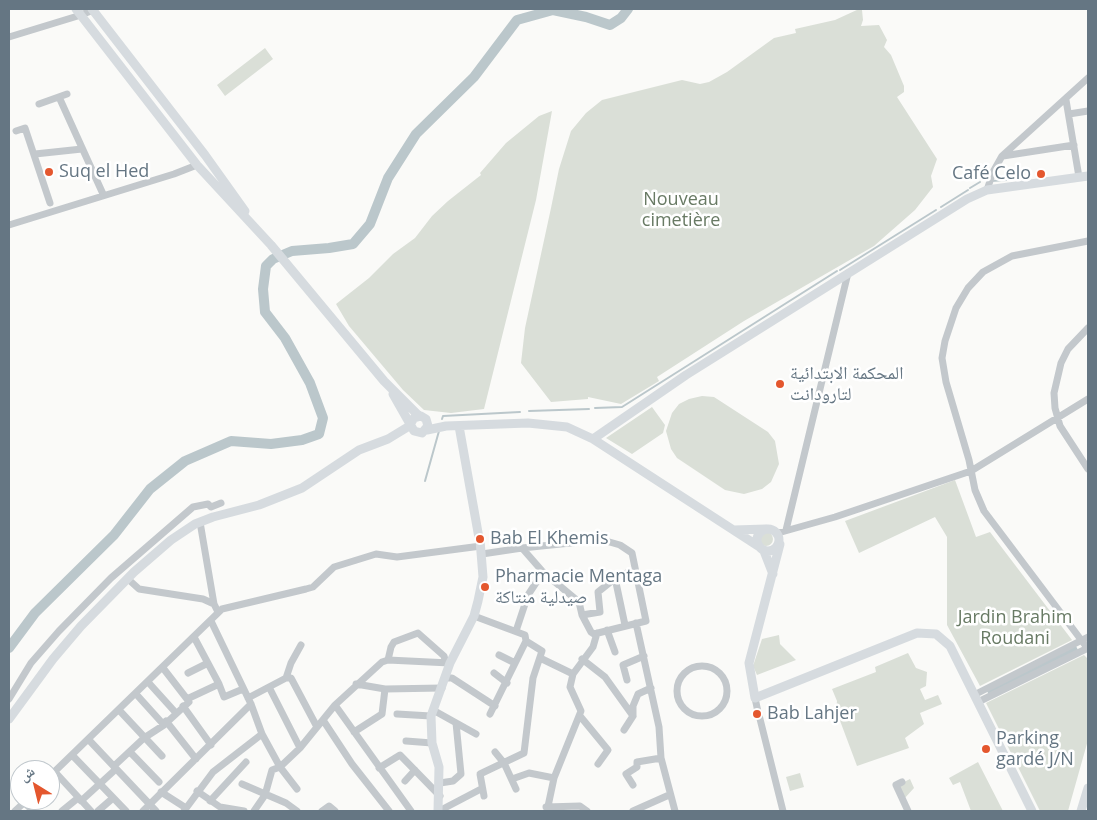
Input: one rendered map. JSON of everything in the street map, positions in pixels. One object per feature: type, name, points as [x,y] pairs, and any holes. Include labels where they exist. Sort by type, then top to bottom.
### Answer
[{"type":"street","points":[[9,37],[92,9],[216,169],[253,224]]},
{"type":"street","points":[[79,12],[197,165],[253,224],[384,381],[425,422]]},
{"type":"street","points":[[987,190],[993,172],[1002,156],[1066,100],[1088,78]]},
{"type":"street","points":[[39,104],[67,94]]},
{"type":"street","points":[[58,97],[103,194]]},
{"type":"street","points":[[593,439],[686,375],[967,199],[987,190],[1084,177],[1074,145],[1066,100]]},
{"type":"street","points":[[1069,114],[1088,111]]},
{"type":"street","points":[[16,131],[25,128],[50,202]]},
{"type":"street","points":[[1002,156],[1074,145]]},
{"type":"street","points":[[34,154],[82,149]]},
{"type":"street","points":[[9,225],[103,194],[174,174],[197,165]]},
{"type":"street","points":[[976,699],[1033,675],[1088,648],[984,511],[975,490],[943,369],[945,342],[956,308],[968,288],[994,264],[1029,251],[1088,241]]},
{"type":"street","points":[[782,811],[758,714],[749,663],[848,273]]},
{"type":"street","points":[[1088,328],[1068,349],[1061,362],[1054,393],[1057,419],[1088,469]]},
{"type":"street","points":[[384,381],[413,427],[422,433],[425,422]]},
{"type":"street","points":[[734,530],[767,529],[782,532],[835,517],[971,471],[1088,399]]},
{"type":"street","points":[[413,427],[414,418],[446,426],[549,424],[567,427],[593,439],[761,548],[774,551],[780,544]]},
{"type":"street","points":[[438,811],[440,796],[439,767],[432,743],[432,713],[446,678],[448,663],[474,616],[482,577],[480,545],[459,426]]},
{"type":"street","points":[[9,719],[70,637],[128,579],[171,540],[200,522],[259,505],[302,488],[359,450],[413,427]]},
{"type":"street","points":[[9,699],[31,663],[59,631],[143,548],[193,507],[208,504],[211,507],[221,503]]},
{"type":"street","points":[[200,522],[214,604],[218,612]]},
{"type":"street","points":[[767,529],[759,533],[761,548],[773,574]]},
{"type":"street","points":[[60,766],[163,668],[218,612],[225,608],[246,605],[306,589],[313,586],[334,567],[376,554],[397,557],[480,545],[522,548],[590,541],[612,542],[631,552],[646,621],[597,633],[591,632],[582,615],[579,602],[543,572],[522,548]]},
{"type":"street","points":[[582,615],[600,612],[597,593],[615,578],[635,570]]},
{"type":"street","points":[[516,631],[528,595],[543,572]]},
{"type":"street","points":[[615,578],[625,626]]},
{"type":"street","points":[[128,579],[139,589],[203,599],[214,604]]},
{"type":"street","points":[[474,616],[525,635],[526,641],[490,714]]},
{"type":"street","points":[[211,621],[249,701],[262,734],[280,767],[297,789]]},
{"type":"street","points":[[636,623],[659,727],[661,758],[669,795],[675,811]]},
{"type":"street","points":[[607,630],[615,652]]},
{"type":"street","points":[[755,698],[924,632],[936,634],[947,642],[1032,811]]},
{"type":"street","points":[[388,660],[394,642],[418,633],[444,656],[448,663]]},
{"type":"street","points":[[587,811],[580,806],[546,809],[554,778],[580,716],[580,707],[570,687],[573,674],[595,643],[597,633]]},
{"type":"street","points":[[194,637],[225,698],[243,689]]},
{"type":"street","points":[[976,699],[1030,667],[1088,637]]},
{"type":"street","points":[[438,811],[482,792],[480,774],[524,753],[532,687],[542,651],[526,641]]},
{"type":"street","points":[[286,678],[290,663],[301,645]]},
{"type":"street","points":[[499,655],[515,662]]},
{"type":"street","points":[[627,680],[623,665],[644,656]]},
{"type":"street","points":[[540,658],[573,674]]},
{"type":"street","points":[[582,659],[605,677],[633,716]]},
{"type":"street","points":[[254,811],[265,795],[272,770],[280,767],[300,748],[335,704],[382,662],[388,660],[448,663]]},
{"type":"street","points":[[188,673],[208,663]]},
{"type":"street","points":[[697,666],[706,666],[721,674],[728,690],[722,706],[708,716],[699,716],[684,708],[677,692],[682,676],[697,666]]},
{"type":"street","points":[[1030,667],[1033,675]]},
{"type":"street","points":[[163,668],[211,745]]},
{"type":"street","points":[[494,673],[506,683]]},
{"type":"street","points":[[143,811],[211,745],[249,701],[286,678],[291,678],[317,727]]},
{"type":"street","points":[[446,678],[452,678],[495,706]]},
{"type":"street","points":[[148,682],[176,713]]},
{"type":"street","points":[[62,811],[100,784],[144,738],[165,723],[185,702],[219,684]]},
{"type":"street","points":[[356,684],[385,689],[442,688]]},
{"type":"street","points":[[269,687],[300,748]]},
{"type":"street","points":[[624,730],[633,716],[633,706],[638,694],[651,688]]},
{"type":"street","points":[[354,732],[382,714],[385,689]]},
{"type":"street","points":[[136,694],[165,723],[196,759]]},
{"type":"street","points":[[335,704],[411,811]]},
{"type":"street","points":[[119,710],[162,756]]},
{"type":"street","points":[[397,714],[432,713],[476,734]]},
{"type":"street","points":[[580,716],[608,750],[598,764]]},
{"type":"street","points":[[323,720],[352,764],[390,811]]},
{"type":"street","points":[[440,784],[453,781],[461,774],[456,723]]},
{"type":"street","points":[[162,792],[185,810],[197,791],[217,768],[262,734]]},
{"type":"street","points":[[88,739],[156,811]]},
{"type":"street","points":[[406,741],[432,743]]},
{"type":"street","points":[[130,752],[159,782]]},
{"type":"street","points":[[495,752],[504,762],[516,789]]},
{"type":"street","points":[[72,755],[126,811]]},
{"type":"street","points":[[379,768],[398,755],[440,796]]},
{"type":"street","points":[[633,785],[626,774],[636,767],[637,762],[661,758]]},
{"type":"street","points":[[210,801],[246,762]]},
{"type":"street","points":[[405,781],[415,770]]},
{"type":"street","points":[[512,779],[529,774],[554,778]]},
{"type":"street","points":[[60,781],[89,810]]},
{"type":"street","points":[[902,782],[896,785],[908,811]]},
{"type":"street","points":[[242,784],[286,803],[297,811]]},
{"type":"street","points":[[1081,811],[1088,788]]},
{"type":"street","points":[[197,791],[218,809],[244,811]]},
{"type":"street","points":[[633,811],[669,795]]},
{"type":"street","points":[[98,811],[113,798]]},
{"type":"street","points":[[322,811],[329,806],[335,811]]},
{"type":"green space","name":"Nouveau cimetière","points":[[859,9],[862,10],[863,20],[861,26],[879,25],[887,40],[884,47],[891,55],[904,86],[904,92],[897,97],[937,159],[931,176],[933,187],[915,210],[874,246],[744,321],[657,377],[659,381],[621,404],[588,397],[588,399],[551,402],[521,363],[525,328],[559,169],[571,131],[586,113],[602,100],[682,80],[700,84],[709,82],[727,72],[774,38],[796,33],[795,29],[835,20]]},
{"type":"green space","points":[[265,48],[273,59],[225,96],[217,85]]},
{"type":"green space","points":[[552,111],[536,200],[484,409],[451,413],[424,410],[403,390],[349,326],[336,304],[369,278],[393,254],[415,238],[432,216],[481,175],[480,173],[506,143],[539,116]]},
{"type":"green space","points":[[702,396],[714,397],[768,432],[775,441],[779,464],[771,482],[762,489],[744,494],[725,490],[677,458],[671,449],[666,431],[672,413],[679,404]]},
{"type":"green space","points":[[652,407],[665,425],[663,433],[632,454],[606,438]]},
{"type":"green space","name":"Jardin Brahim Roudani","points":[[955,480],[976,537],[990,532],[1072,640],[980,686],[947,625],[947,537],[935,517],[859,553],[845,521]]},
{"type":"green space","points":[[766,532],[771,534],[773,539],[771,544],[766,546],[761,544],[759,539],[761,534]]},
{"type":"green space","points":[[779,635],[780,644],[796,660],[757,675],[753,666],[762,639]]},
{"type":"green space","points":[[908,653],[916,668],[927,672],[926,686],[920,689],[925,700],[938,695],[942,704],[920,713],[924,724],[905,738],[909,748],[857,766],[836,710],[837,701],[832,689],[876,672],[875,667]]},
{"type":"green space","points":[[1084,655],[1088,659],[1088,740],[1068,811],[1040,811],[986,703]]},
{"type":"green space","points":[[978,762],[1003,811],[971,811],[960,782],[953,785],[949,778]]},
{"type":"green space","points":[[800,773],[804,787],[790,791],[786,777]]},
{"type":"green space","points":[[910,779],[914,788],[904,799],[898,785]]},
{"type":"shaded area","points":[[1076,646],[1078,650],[989,695],[987,691]]},
{"type":"waterway","points":[[9,648],[35,613],[114,535],[150,489],[185,461],[231,441],[271,444],[302,440],[319,434],[323,418],[310,383],[285,338],[265,312],[263,289],[266,266],[273,259],[292,251],[353,244],[370,224],[388,178],[416,134],[474,77],[517,20],[553,10],[586,17],[610,25],[621,18],[628,9]]},
{"type":"waterway","points":[[991,181],[1006,180]]},
{"type":"waterway","points":[[970,188],[980,182]]},
{"type":"waterway","points":[[941,207],[968,190]]},
{"type":"waterway","points":[[840,270],[936,210]]},
{"type":"waterway","points":[[595,408],[622,407],[837,271]]},
{"type":"waterway","points":[[529,411],[589,409]]},
{"type":"waterway","points":[[442,419],[443,416],[520,412]]},
{"type":"waterway","points":[[425,481],[439,431]]},
{"type":"place","name":"Suq el Hed","points":[[49,172]]},
{"type":"place","name":"Café Celo","points":[[1041,174]]},
{"type":"place","name":"المحكمة الابتدائية لتارودانت","points":[[780,384]]},
{"type":"place","name":"Bab El Khemis","points":[[480,539]]},
{"type":"place","name":"Pharmacie Mentaga صيدلية منتاكة","points":[[485,587]]},
{"type":"place","name":"Bab Lahjer","points":[[757,714]]},
{"type":"place","name":"Parking gardé J/N","points":[[986,749]]}]
